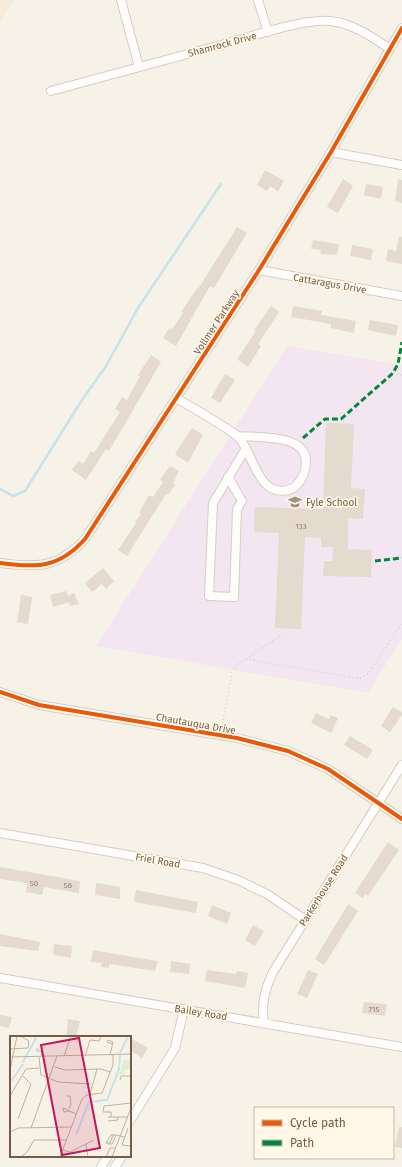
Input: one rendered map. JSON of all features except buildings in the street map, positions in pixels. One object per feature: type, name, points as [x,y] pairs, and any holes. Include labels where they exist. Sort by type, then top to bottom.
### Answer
[{"type":"street","points":[[121,0],[138,67]]},
{"type":"street","points":[[258,0],[268,32]]},
{"type":"street","name":"Shamrock Drive","points":[[51,91],[268,32],[316,22],[329,21],[357,29],[390,49]]},
{"type":"street","name":"Vollmer Parkway","points":[[0,563],[33,566],[46,565],[57,561],[77,548],[92,529],[258,270],[331,152],[402,28]]},
{"type":"street","points":[[331,152],[402,165]]},
{"type":"street","name":"Cattaragus Drive","points":[[258,270],[402,296]]},
{"type":"street","points":[[176,398],[238,436],[280,438],[292,442],[301,450],[305,459],[305,472],[300,483],[289,490],[276,491],[265,484],[238,436]]},
{"type":"street","points":[[228,477],[242,501],[237,509],[234,597],[209,596],[213,503],[228,477],[245,450]]},
{"type":"street","name":"Chautauqua Drive","points":[[0,692],[39,704],[273,746],[301,756],[328,769],[402,819]]},
{"type":"street","name":"Parkerhouse Road","points":[[264,1022],[262,1011],[268,983],[283,953],[402,765]]},
{"type":"street","name":"Friel Road","points":[[0,833],[203,868],[238,880],[261,891],[304,919]]},
{"type":"street","name":"Bailey Road","points":[[0,978],[264,1022],[402,1047]]},
{"type":"street","points":[[131,1119],[175,1048],[184,1009]]},
{"type":"street","points":[[101,1167],[107,1157]]},
{"type":"street","points":[[115,1167],[121,1157]]},
{"type":"path","points":[[393,373],[402,375]]},
{"type":"path","points":[[246,659],[362,678],[369,673],[402,622]]},
{"type":"path","points":[[221,736],[232,672],[235,667],[285,632]]},
{"type":"shaded area","points":[[0,0],[15,0],[0,23]]},
{"type":"shaded area","name":"Fyle School","points":[[287,346],[402,365],[402,639],[368,693],[96,646]]},
{"type":"waterway","points":[[0,489],[13,496],[25,491],[80,403],[106,366],[138,308],[221,184]]},
{"type":"marked path","points":[[303,438],[325,419],[341,419],[393,373],[398,364],[402,342]]},
{"type":"marked path","points":[[375,561],[402,558]]},
{"type":"cycle path","points":[[0,563],[13,565],[47,564],[66,556],[85,539],[259,270],[331,152],[402,28]]},
{"type":"cycle path","points":[[0,692],[39,705],[237,738],[288,751],[328,769],[402,819]]},
{"type":"place","name":"Fyle School","points":[[295,502]]}]
